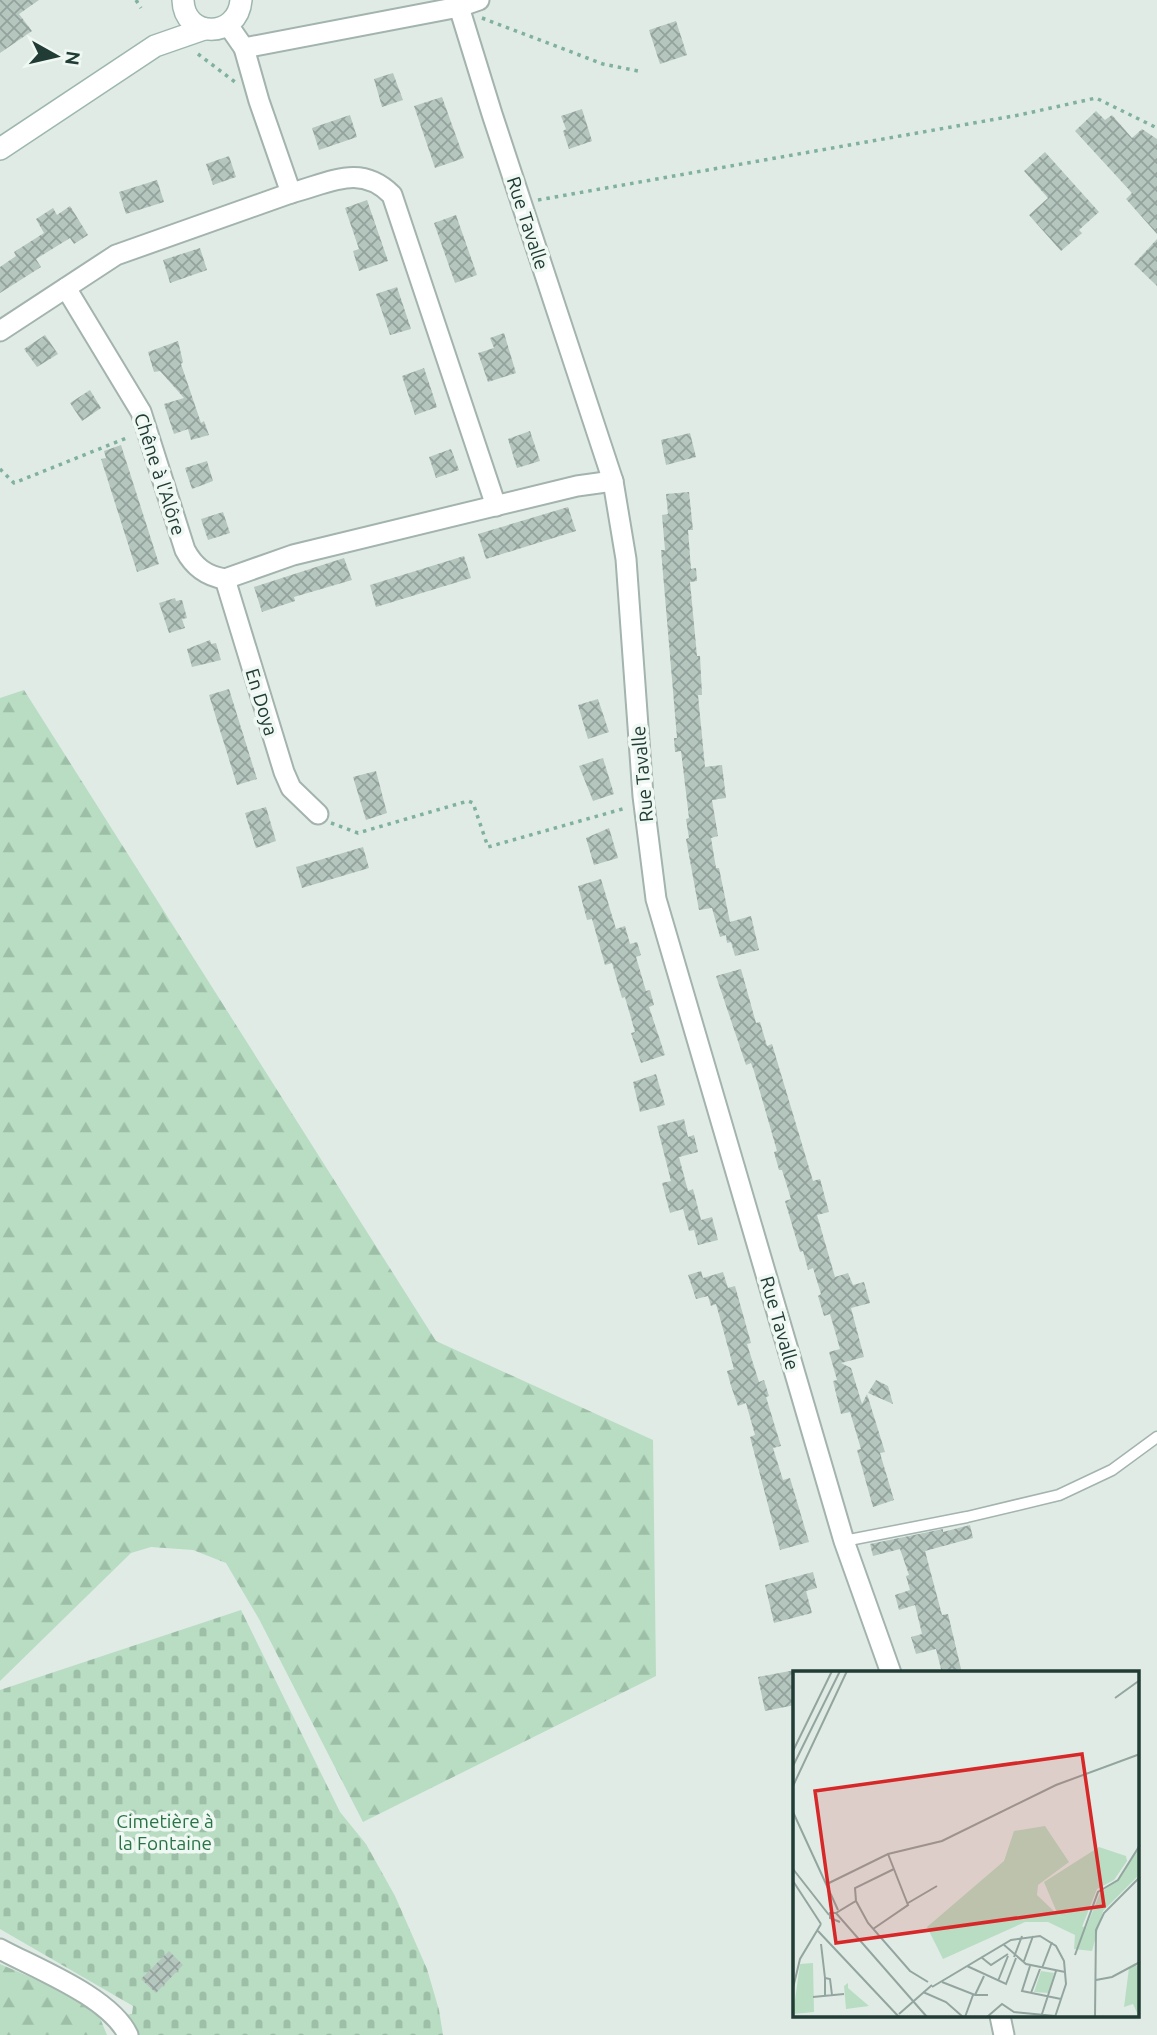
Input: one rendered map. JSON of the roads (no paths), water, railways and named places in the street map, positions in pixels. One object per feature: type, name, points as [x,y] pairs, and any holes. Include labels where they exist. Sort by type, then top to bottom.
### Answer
[{"type":"main road","points":[[183,2],[190,20],[204,29]]},
{"type":"main road","points":[[155,46],[183,2]]},
{"type":"main road","points":[[0,149],[155,46],[204,29],[216,30],[228,25],[236,17],[242,2]]},
{"type":"street","points":[[244,48],[460,9],[479,0]]},
{"type":"street","name":"Rue Tavalle","points":[[460,9],[613,481],[626,559],[644,803],[656,899],[844,1541],[890,1671]]},
{"type":"street","points":[[228,25],[244,48],[291,193]]},
{"type":"street","points":[[0,331],[116,255],[291,193],[355,176],[368,178],[381,184],[392,195],[495,506]]},
{"type":"street","name":"Chêne à l'Alôre","points":[[66,288],[141,412],[185,550],[198,568],[214,577],[225,579]]},
{"type":"street","points":[[225,579],[293,555],[576,486],[613,481]]},
{"type":"street","name":"En Doya","points":[[225,579],[284,772],[292,788],[318,814]]},
{"type":"street","points":[[0,1949],[102,2004],[114,2014],[126,2034]]},
{"type":"lane","points":[[844,1541],[967,1517],[1059,1495],[1112,1470],[1157,1437]]},
{"type":"park label","name":"Cimetière à la Fontaine","points":[[165,1832]]}]
